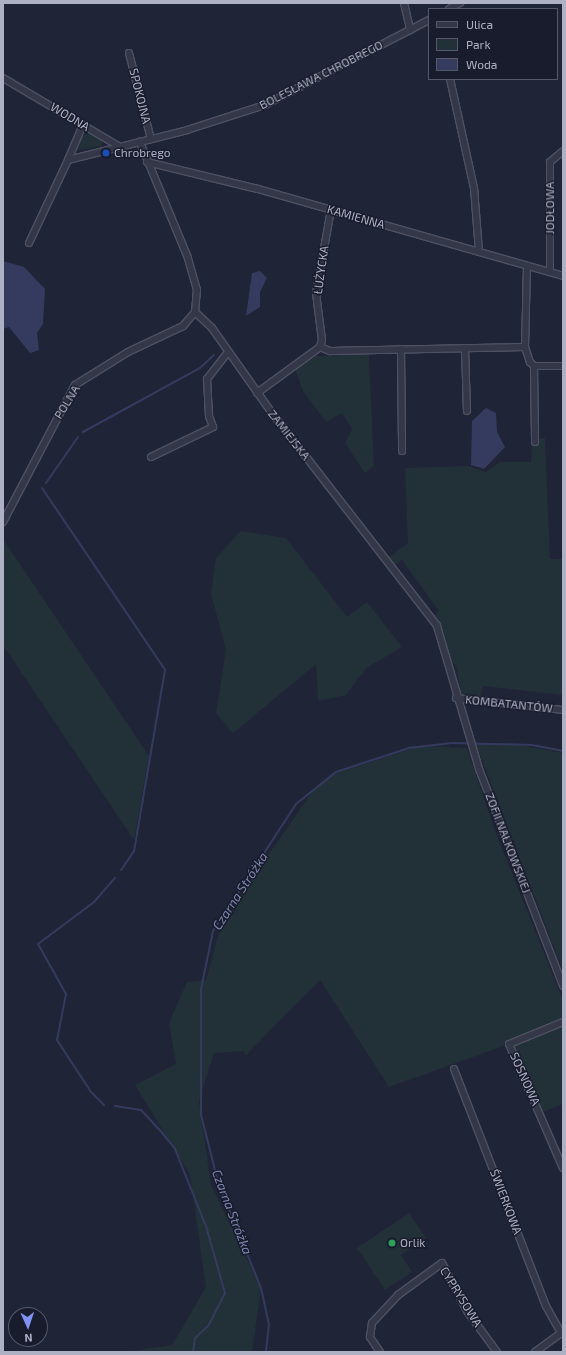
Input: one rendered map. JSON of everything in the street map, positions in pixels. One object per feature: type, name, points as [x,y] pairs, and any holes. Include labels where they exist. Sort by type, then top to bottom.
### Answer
[{"type":"street","points":[[404,3],[410,30]]},
{"type":"street","points":[[451,8],[460,3]]},
{"type":"street","name":"BOLESŁAWA CHROBREGO","points":[[140,142],[265,105],[428,21]]},
{"type":"street","name":"SPOKOJNA","points":[[129,53],[151,139]]},
{"type":"street","name":"WODNA","points":[[3,78],[120,147]]},
{"type":"street","points":[[450,80],[472,173],[480,252]]},
{"type":"street","points":[[29,243],[83,125]]},
{"type":"street","points":[[68,160],[140,142],[188,258],[198,297],[195,312]]},
{"type":"street","name":"JODŁOWA","points":[[550,272],[550,162],[563,151]]},
{"type":"street","name":"KAMIENNA","points":[[147,162],[331,210],[563,276]]},
{"type":"street","name":"ŁUŻYCKA","points":[[320,347],[322,340],[316,293],[331,210]]},
{"type":"street","points":[[527,266],[525,347],[534,366],[535,442]]},
{"type":"street","name":"ZAMIEJSKA","points":[[195,312],[212,328],[256,393],[431,618],[440,635],[456,698]]},
{"type":"street","name":"POLNA","points":[[3,522],[75,385],[128,352],[183,326],[195,312]]},
{"type":"street","points":[[256,393],[320,347],[330,351],[525,347]]},
{"type":"street","points":[[465,348],[467,411]]},
{"type":"street","points":[[401,349],[403,417],[402,451]]},
{"type":"street","points":[[151,457],[213,427],[209,416],[207,379],[228,352]]},
{"type":"street","points":[[534,366],[563,366]]},
{"type":"street","name":"KOMBATANTÓW","points":[[456,698],[563,710]]},
{"type":"street","name":"ZOFII NAŁKOWSKIEJ","points":[[456,698],[470,742],[563,986]]},
{"type":"street","name":"SOSNOWA","points":[[563,1022],[509,1044],[563,1168]]},
{"type":"street","name":"ŚWIERKOWA","points":[[454,1069],[546,1306],[562,1332]]},
{"type":"street","name":"CYPRYSOWA","points":[[380,1352],[370,1337],[372,1323],[398,1295],[442,1263],[467,1310],[497,1352]]},
{"type":"street","points":[[535,1352],[562,1332]]},
{"type":"green space","points":[[91,133],[102,140],[101,146],[78,150],[82,136]]},
{"type":"green space","points":[[369,354],[374,466],[365,473],[345,443],[352,429],[342,413],[326,422],[303,391],[295,368],[316,356]]},
{"type":"green space","points":[[545,438],[550,559],[563,559],[563,695],[483,686],[481,697],[461,695],[456,665],[449,659],[434,616],[439,611],[402,560],[394,565],[388,558],[408,543],[405,468],[468,466],[486,472],[500,462],[531,462],[532,440]]},
{"type":"green space","points":[[241,531],[286,538],[347,617],[367,602],[402,647],[366,668],[346,695],[318,701],[316,664],[233,733],[216,713],[226,650],[211,594],[216,558]]},
{"type":"green space","points":[[3,539],[149,756],[134,840],[3,645]]},
{"type":"green space","points":[[506,743],[563,753],[563,971],[476,744]]},
{"type":"green space","points":[[420,746],[467,748],[495,831],[563,1000],[563,1104],[540,1113],[509,1044],[389,1087],[320,980],[246,1055],[244,1051],[214,1053],[199,1101],[211,1185],[261,1288],[252,1352],[127,1352],[172,1345],[206,1287],[190,1175],[135,1085],[176,1064],[169,1023],[187,982],[206,980],[217,939],[236,901],[312,792],[331,775]]},
{"type":"green space","name":"Orlik","points":[[409,1213],[426,1238],[401,1255],[412,1272],[385,1290],[357,1248]]},
{"type":"water","points":[[3,261],[24,267],[45,289],[43,324],[37,333],[39,350],[30,353],[9,327],[3,329]]},
{"type":"water","points":[[260,271],[267,278],[260,292],[260,307],[246,316],[252,273]]},
{"type":"water","points":[[486,408],[496,413],[497,432],[505,447],[484,469],[471,465],[472,421]]},
{"type":"waterway","points":[[83,432],[200,368],[214,355]]},
{"type":"waterway","points":[[46,483],[78,437]]},
{"type":"waterway","points":[[42,488],[165,670],[134,851],[121,870]]},
{"type":"waterway","name":"Czarna Stróżka","points":[[266,1352],[269,1325],[261,1288],[218,1182],[201,1115],[201,989],[213,931],[296,804],[336,772],[409,748],[452,743],[532,745],[563,751]]},
{"type":"waterway","points":[[104,1105],[91,1092],[57,1040],[66,994],[38,944],[94,902],[115,878]]},
{"type":"waterway","points":[[115,1106],[141,1110],[175,1149],[206,1226],[225,1293],[208,1326],[195,1338],[193,1352]]},
{"type":"place","name":"Chrobrego","points":[[106,153]]},
{"type":"place","name":"Orlik","points":[[392,1243]]}]
